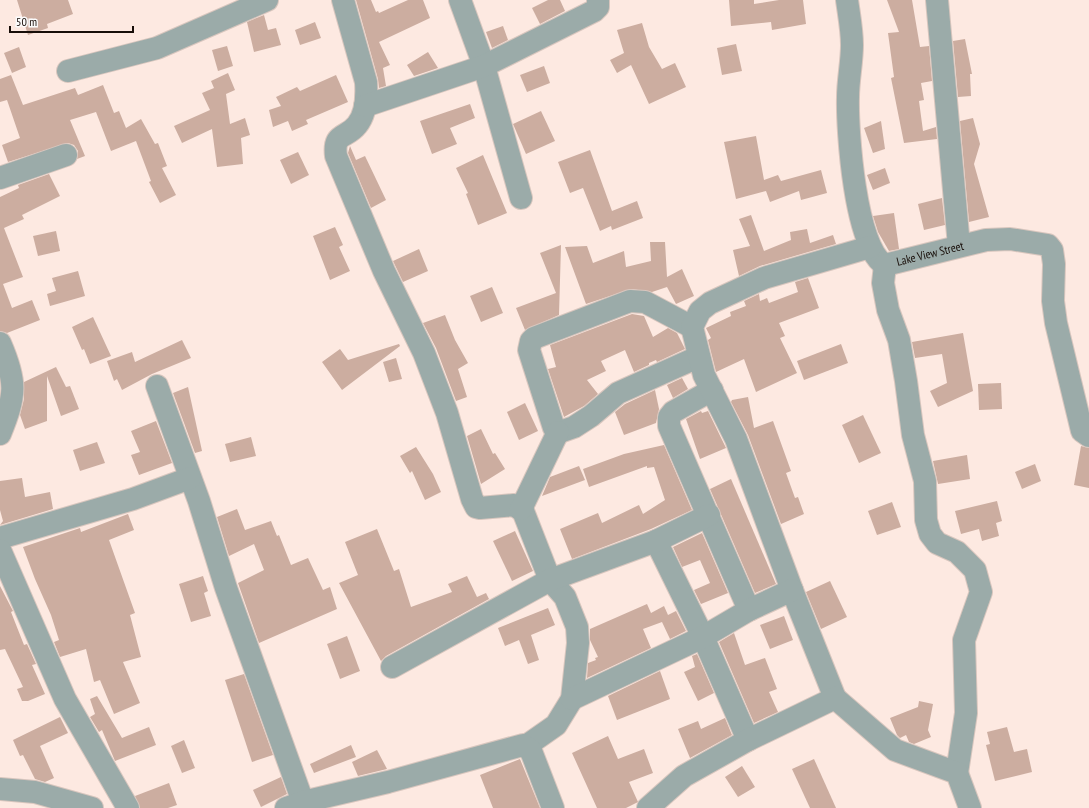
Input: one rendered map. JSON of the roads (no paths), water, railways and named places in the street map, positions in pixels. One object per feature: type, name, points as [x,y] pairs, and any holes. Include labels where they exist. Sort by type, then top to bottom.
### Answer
[{"type":"street","points":[[68,71],[157,48],[267,0]]},
{"type":"street","points":[[157,386],[190,478],[295,805],[388,782],[521,746],[526,746],[556,725],[572,699],[578,643],[577,627],[565,597],[550,580],[527,518],[521,509],[514,505],[480,508],[476,507],[472,499],[447,413],[424,353],[384,271],[336,156],[335,148],[337,140],[358,124],[365,106],[366,82],[343,0]]},
{"type":"street","points":[[460,0],[484,66],[521,198]]},
{"type":"street","points":[[365,106],[484,66],[594,11],[598,7],[598,0]]},
{"type":"street","name":"Lake View Street","points":[[847,0],[852,45],[848,118],[854,184],[870,247],[880,262],[885,264],[986,240],[1010,239],[1048,245],[1052,250],[1054,264],[1053,301],[1056,323],[1082,431],[1089,436]]},
{"type":"street","points":[[937,0],[959,246]]},
{"type":"street","points":[[0,178],[66,155]]},
{"type":"street","points":[[692,327],[700,311],[710,303],[764,278],[870,247]]},
{"type":"street","points":[[885,264],[883,283],[888,310],[898,340],[906,381],[913,435],[925,481],[926,520],[930,534],[937,543],[957,552],[975,570],[981,592],[964,640],[966,713],[957,773],[970,808]]},
{"type":"street","points":[[558,432],[554,428],[529,350],[532,340],[630,301],[644,302],[692,327],[695,332],[698,357],[736,439],[792,590],[835,698],[895,750],[957,773]]},
{"type":"street","points":[[0,343],[10,367],[13,380],[13,396],[0,434]]},
{"type":"street","points":[[521,509],[558,432],[574,427],[591,416],[618,393],[698,357]]},
{"type":"street","points":[[712,390],[673,412],[669,417],[669,426],[749,610]]},
{"type":"street","points":[[0,538],[133,499],[190,478]]},
{"type":"street","points":[[392,667],[550,580],[656,541],[708,515]]},
{"type":"street","points":[[656,541],[703,636],[748,740]]},
{"type":"street","points":[[0,550],[64,698],[128,808]]},
{"type":"street","points":[[572,699],[703,636],[749,610],[792,590]]},
{"type":"street","points":[[648,808],[684,776],[748,740],[835,698]]},
{"type":"street","points":[[526,746],[531,751],[553,808]]},
{"type":"street","points":[[0,789],[35,792],[70,805],[92,808]]}]
